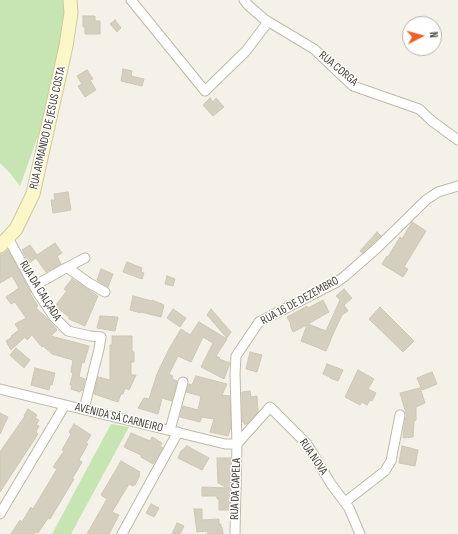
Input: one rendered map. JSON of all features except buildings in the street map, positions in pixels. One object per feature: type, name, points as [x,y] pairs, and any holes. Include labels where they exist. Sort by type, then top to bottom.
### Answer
[{"type":"street","name":"RUA ARMANDO DE JESUS COSTA","points":[[4,242],[16,229],[33,194],[66,46],[71,12],[70,0]]},
{"type":"street","points":[[131,0],[205,91],[246,50],[268,22]]},
{"type":"street","name":"RUA CORGA","points":[[244,0],[268,22],[314,49],[354,86],[419,108],[432,121],[458,140]]},
{"type":"street","name":"RUA 16 DE DEZEMBRO","points":[[238,444],[235,374],[236,356],[259,322],[337,282],[377,248],[426,200],[438,192],[458,186]]},
{"type":"street","name":"RUA DA CALÇADA","points":[[4,242],[54,317],[68,331],[101,337],[84,410]]},
{"type":"street","points":[[34,286],[85,258]]},
{"type":"street","points":[[64,269],[68,268],[105,292]]},
{"type":"street","points":[[122,534],[174,431],[183,382]]},
{"type":"street","name":"AVENIDA SÁ CARNEIRO","points":[[0,389],[225,444],[238,444]]},
{"type":"street","points":[[0,514],[65,405]]},
{"type":"street","name":"RUA NOVA","points":[[238,444],[270,407],[307,444],[331,484],[349,508],[360,534]]},
{"type":"street","points":[[345,502],[385,471],[392,461],[400,415]]},
{"type":"street","name":"RUA DA CAPELA","points":[[235,534],[238,444]]},
{"type":"green space","points":[[0,0],[64,0],[65,12],[60,75],[20,186],[0,163]]},
{"type":"green space","points":[[111,424],[129,427],[71,534],[52,534]]}]
